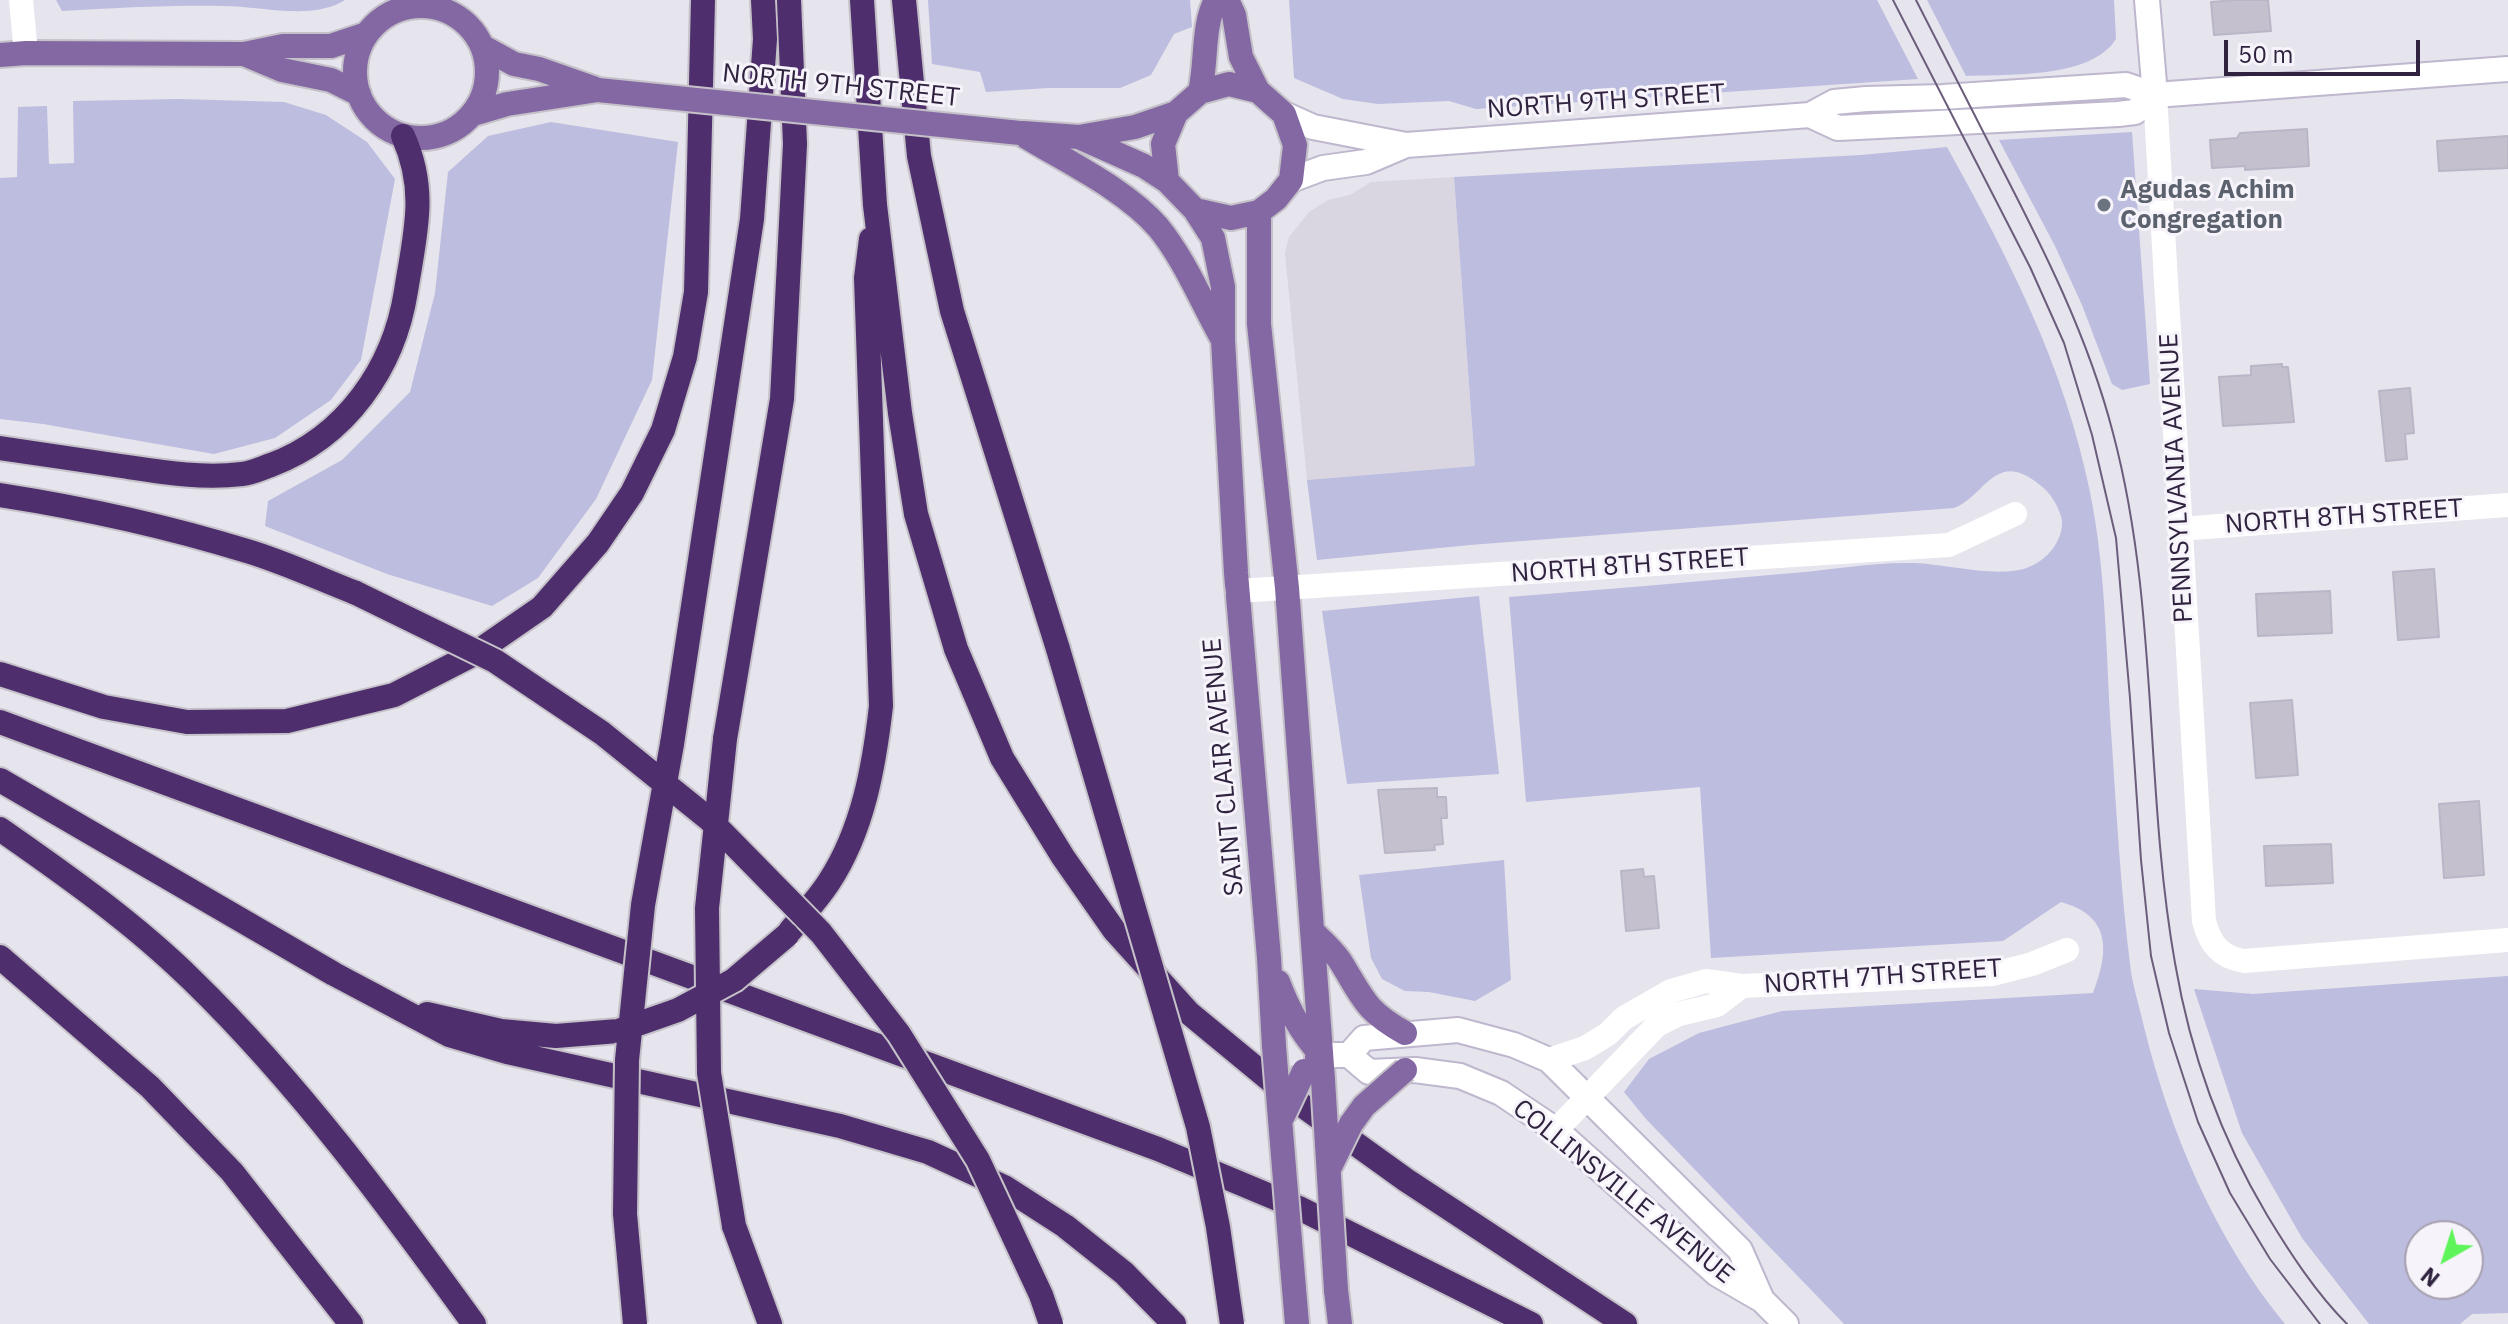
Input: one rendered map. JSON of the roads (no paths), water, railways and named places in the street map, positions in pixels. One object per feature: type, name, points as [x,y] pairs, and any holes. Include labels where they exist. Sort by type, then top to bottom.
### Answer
[{"type":"highway","points":[[0,674],[104,707],[187,722],[287,721],[394,695],[474,654],[542,607],[598,543],[632,493],[663,430],[685,357],[696,292],[703,0]]},
{"type":"highway","points":[[635,1324],[625,1214],[627,1060],[643,905],[672,744],[752,219],[765,39],[763,0]]},
{"type":"highway","points":[[770,1324],[734,1226],[709,1073],[707,908],[725,739],[782,399],[795,144],[789,0]]},
{"type":"highway","points":[[862,0],[875,205],[900,413],[916,514],[956,649],[1002,758],[1063,857],[1114,930],[1189,1013],[1292,1098],[1406,1180],[1625,1324]]},
{"type":"highway","points":[[904,0],[919,156],[952,311],[1058,649],[1198,1127],[1218,1227],[1232,1324]]},
{"type":"highway","points":[[0,448],[191,476],[245,474],[295,456],[346,418],[377,377],[402,318],[418,217],[416,168],[403,136]]},
{"type":"highway","points":[[397,1007],[501,1031],[556,1036],[618,1031],[678,1010],[734,980],[787,935],[829,882],[855,829],[874,766],[881,706],[866,278],[875,205]]},
{"type":"highway","points":[[0,495],[161,526],[250,551],[356,593],[495,661],[602,733],[710,820],[821,933],[899,1034],[978,1160],[1041,1295],[1051,1324]]},
{"type":"highway","points":[[0,722],[1158,1149],[1299,1208],[1531,1324]]},
{"type":"highway","points":[[0,780],[449,1035],[507,1052],[840,1126],[928,1152],[1006,1188],[1065,1226],[1124,1273],[1174,1324]]},
{"type":"highway","points":[[0,829],[115,914],[191,980],[287,1081],[378,1191],[474,1324]]},
{"type":"highway","points":[[0,957],[150,1087],[232,1172],[351,1324]]},
{"type":"main road","points":[[1200,92],[1209,14],[1216,0]]},
{"type":"main road","points":[[1227,0],[1234,15],[1241,57],[1258,91],[1284,114],[1295,145],[1291,180],[1276,199],[1259,212],[1231,218],[1195,210],[1167,181],[1163,144],[1176,113],[1200,92],[1229,84],[1258,91]]},
{"type":"main road","points":[[401,5],[455,8],[483,47],[487,62],[487,86],[473,114],[462,125],[441,136],[418,139],[403,136],[376,121],[359,94],[355,63],[367,34],[377,22],[401,5]]},
{"type":"main road","points":[[0,55],[244,54],[283,46],[331,46],[367,34]]},
{"type":"main road","name":"NORTH 9TH STREET","points":[[483,47],[514,64],[539,69],[598,90],[1020,133],[1079,137],[1135,127],[1176,113]]},
{"type":"main road","points":[[244,54],[282,70],[331,80],[359,94]]},
{"type":"main road","name":"NORTH 9TH STREET","points":[[473,114],[498,105],[598,90]]},
{"type":"main road","points":[[1020,133],[1118,194],[1157,227],[1178,258],[1223,340]]},
{"type":"main road","name":"NORTH 9TH STREET","points":[[1079,137],[1144,166],[1167,181]]},
{"type":"main road","name":"SAINT CLAIR AVENUE","points":[[1195,210],[1213,238],[1223,287],[1223,340],[1237,591],[1297,1324]]},
{"type":"main road","points":[[1259,212],[1259,324],[1287,588],[1312,931],[1316,1069],[1328,1169],[1340,1324]]},
{"type":"main road","points":[[1312,931],[1341,962],[1363,1002],[1381,1019],[1405,1033]]},
{"type":"main road","points":[[1269,958],[1287,1007],[1316,1069]]},
{"type":"main road","points":[[1281,1119],[1316,1069]]},
{"type":"main road","points":[[1328,1169],[1364,1106],[1405,1070]]},
{"type":"street","points":[[21,0],[26,53]]},
{"type":"street","name":"PENNSYLVANIA AVENUE","points":[[2147,0],[2204,921],[2209,939],[2220,952],[2244,961],[2508,940]]},
{"type":"street","name":"NORTH 9TH STREET","points":[[1284,114],[1313,127],[1406,145],[1810,115],[1834,102],[1866,99],[2126,85],[2155,95],[2508,69]]},
{"type":"street","name":"NORTH 9TH STREET","points":[[1291,180],[1323,168],[1366,162],[1406,145]]},
{"type":"street","name":"NORTH 8TH STREET","points":[[2179,529],[2508,505]]},
{"type":"street","name":"NORTH 8TH STREET","points":[[1237,591],[1949,545],[2015,514]]},
{"type":"street","name":"NORTH 7TH STREET","points":[[1549,1060],[1585,1048],[1608,1034],[1624,1018],[1671,991],[1706,981],[1742,986],[1993,974],[2032,964],[2067,950]]},
{"type":"street","name":"NORTH 7TH STREET","points":[[1556,1130],[1657,1025],[1679,1014],[1717,1005],[1742,986]]},
{"type":"street","name":"COLLINSVILLE AVENUE","points":[[1316,1069],[1349,1055],[1364,1038],[1458,1030],[1514,1045],[1549,1060],[1740,1250],[1762,1300]]},
{"type":"street","name":"COLLINSVILLE AVENUE","points":[[1349,1055],[1369,1072],[1405,1070],[1460,1076],[1501,1093],[1556,1130],[1717,1274],[1762,1300],[1786,1324]]},
{"type":"tram line","points":[[1893,0],[2030,267],[2064,343],[2092,435],[2116,538],[2151,956],[2169,1033],[2198,1122],[2230,1193],[2270,1259],[2320,1324]]},
{"type":"tram line","points":[[1916,0],[2063,293],[2091,362],[2113,433],[2128,498],[2138,564],[2165,897],[2181,996],[2209,1093],[2235,1156],[2267,1215],[2304,1272],[2347,1324]]},
{"type":"place","name":"Agudas Achim Congregation","points":[[2104,205]]}]
